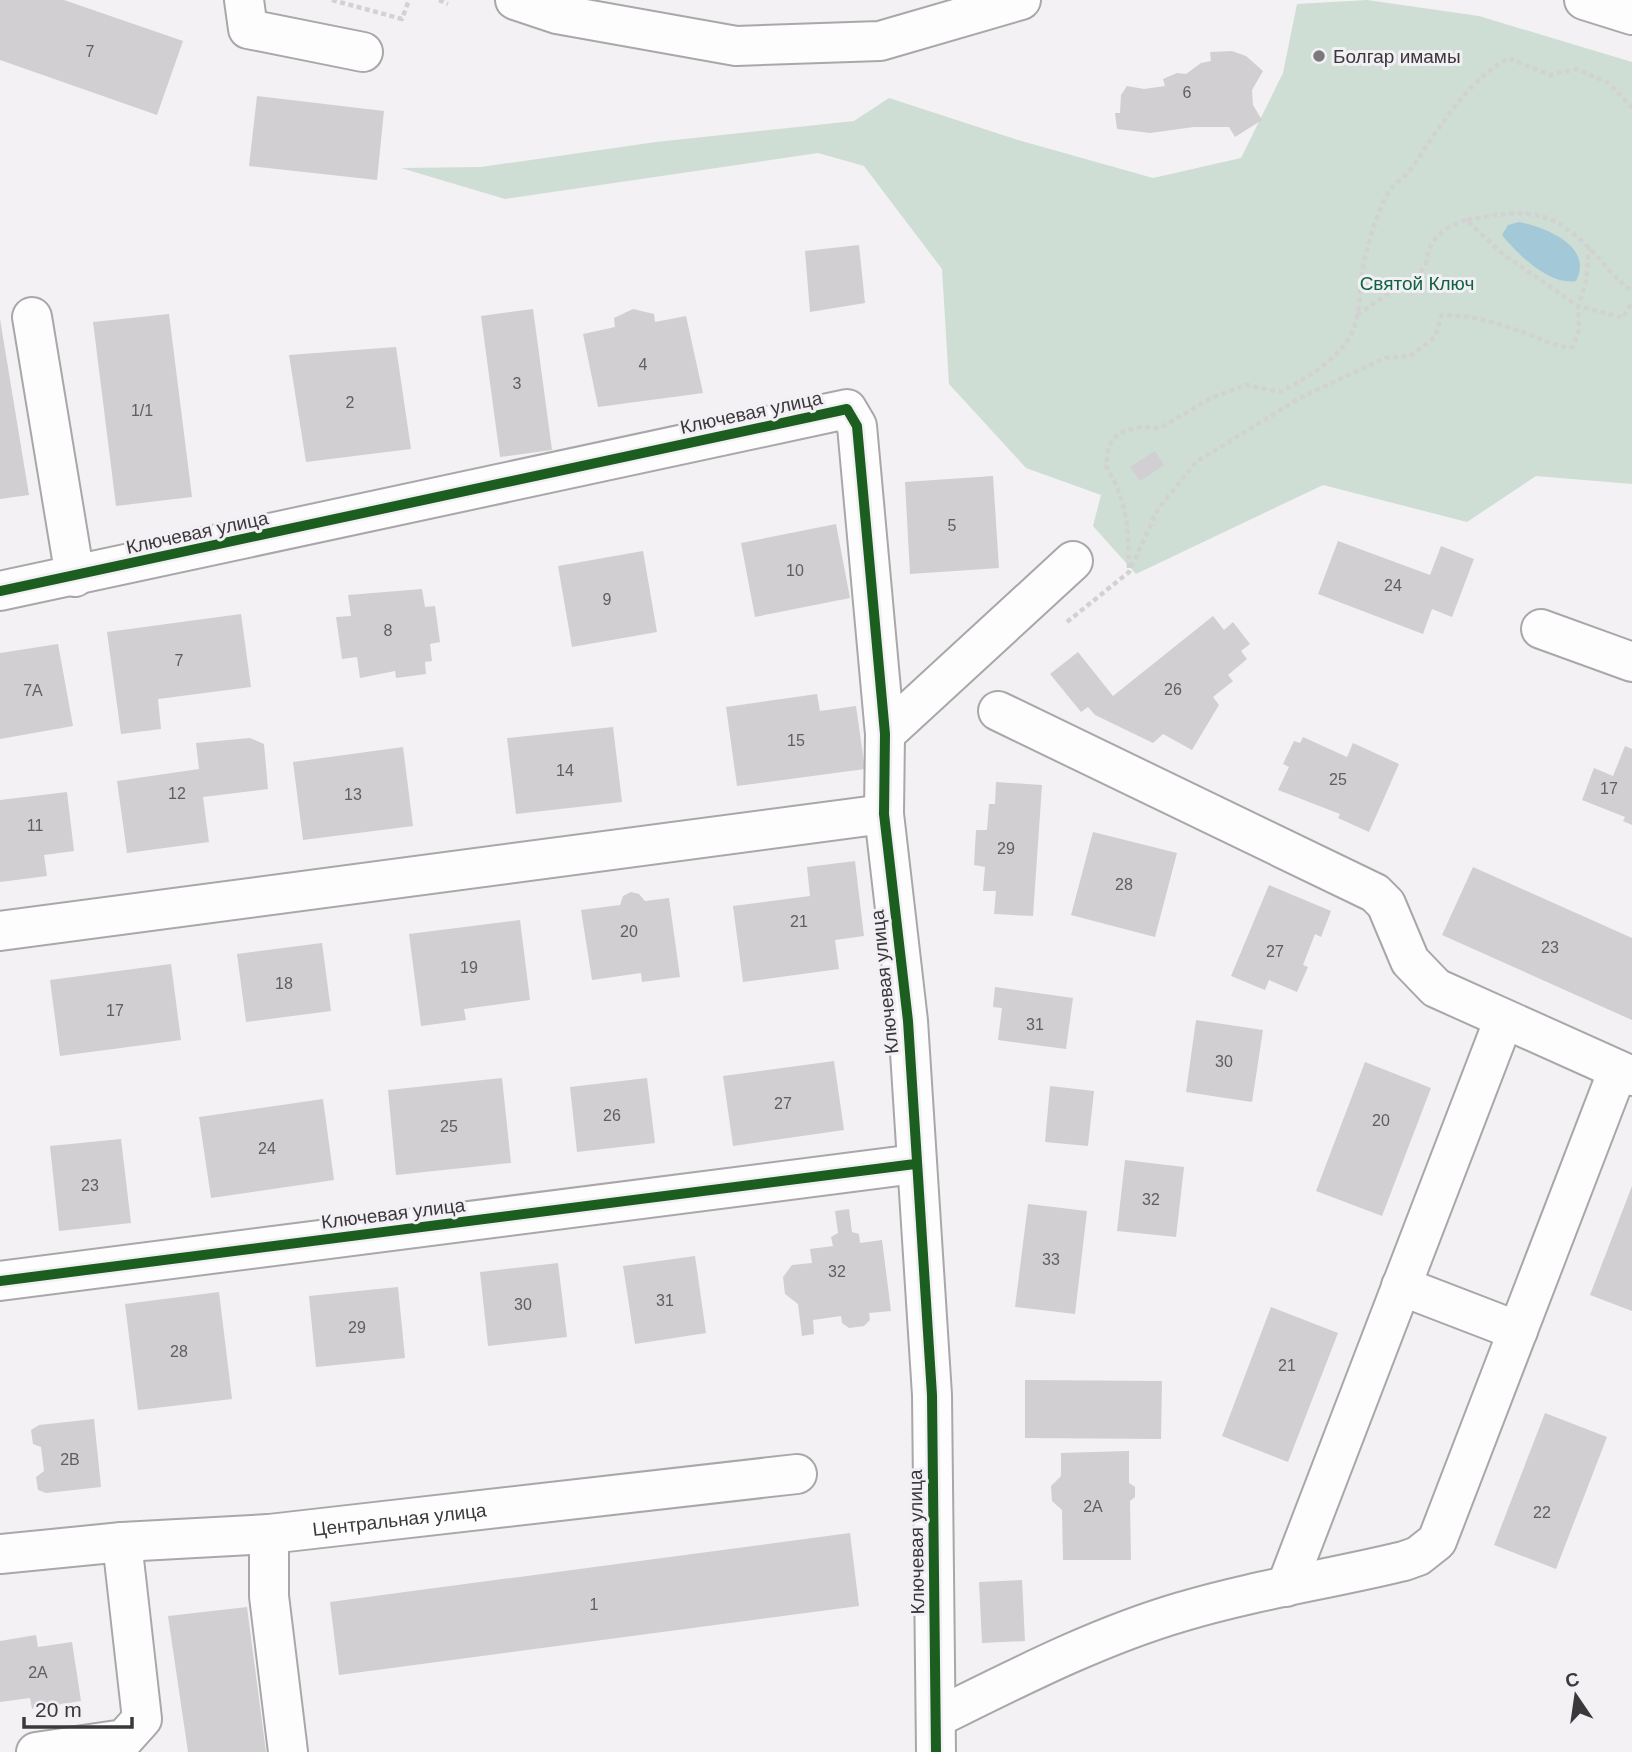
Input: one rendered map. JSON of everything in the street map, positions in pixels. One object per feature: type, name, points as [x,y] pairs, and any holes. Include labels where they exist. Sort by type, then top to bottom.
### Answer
[{"type":"street","points":[[244,0],[248,29],[363,52]]},
{"type":"street","points":[[515,0],[557,14],[736,46],[880,41],[1021,0]]},
{"type":"street","points":[[1584,0],[1632,15]]},
{"type":"street","points":[[32,317],[75,576]]},
{"type":"street","name":"Ключевая улица","points":[[0,590],[847,409],[857,426],[885,734],[884,814],[908,1021],[915,1164],[932,1395],[936,1735]]},
{"type":"street","points":[[885,734],[1073,561]]},
{"type":"street","points":[[1541,629],[1632,662]]},
{"type":"street","points":[[936,1735],[1045,1665],[1152,1622],[1219,1601],[1404,1562],[1418,1556],[1437,1541],[1518,1331],[1625,1073],[1436,988],[1421,976],[1410,961],[1386,904],[1375,893],[998,711]]},
{"type":"street","points":[[0,931],[884,814]]},
{"type":"street","points":[[1286,1587],[1504,1019]]},
{"type":"street","name":"Ключевая улица","points":[[0,1281],[915,1164]]},
{"type":"street","points":[[1401,1286],[1518,1331]]},
{"type":"street","name":"Центральная улица","points":[[0,1554],[122,1542],[270,1534],[797,1474]]},
{"type":"street","points":[[270,1534],[269,1596],[288,1752]]},
{"type":"street","points":[[36,1752],[124,1739],[142,1719],[122,1542]]},
{"type":"path","points":[[332,0],[402,19],[409,0]]},
{"type":"path","points":[[439,0],[448,4]]},
{"type":"path","points":[[1589,247],[1586,282],[1578,306],[1579,330],[1573,346],[1558,347],[1494,323],[1460,315],[1442,315],[1435,337],[1410,356],[1385,358],[1262,420],[1196,462],[1157,509],[1129,572],[1128,514],[1119,488],[1106,466],[1110,446],[1119,433],[1140,427],[1160,428],[1211,398],[1246,385],[1281,392],[1337,355],[1350,337],[1357,315],[1364,261],[1375,222],[1389,191],[1409,171],[1430,136],[1467,93],[1495,66],[1508,58],[1550,75],[1576,69],[1609,83],[1632,108]]},
{"type":"path","points":[[1357,315],[1420,272],[1427,265],[1430,246],[1453,224],[1513,212],[1541,214],[1589,247],[1618,281],[1632,291]]},
{"type":"path","points":[[1466,220],[1503,254],[1578,306],[1622,318],[1632,317]]},
{"type":"path","points":[[1622,318],[1632,302]]},
{"type":"green space","name":"Святой Ключ","points":[[1367,0],[1479,16],[1632,62],[1632,484],[1536,476],[1467,522],[1323,485],[1136,574],[1093,526],[1101,495],[1026,468],[949,384],[942,269],[864,166],[818,153],[505,199],[401,168],[481,167],[656,142],[854,121],[889,98],[1018,140],[1153,178],[1241,158],[1283,73],[1297,4]]},
{"type":"water","points":[[1519,222],[1554,234],[1573,249],[1580,269],[1576,281],[1556,279],[1545,274],[1516,251],[1502,235],[1508,225]]},
{"type":"building","points":[[0,0],[64,0],[183,41],[157,115],[0,60]]},
{"type":"building","points":[[1232,51],[1246,56],[1263,71],[1252,90],[1253,105],[1262,120],[1235,137],[1229,127],[1194,127],[1150,133],[1117,129],[1115,113],[1120,113],[1121,95],[1127,86],[1144,89],[1165,86],[1163,79],[1177,73],[1186,74],[1201,63],[1211,61],[1210,52]]},
{"type":"building","points":[[257,96],[384,111],[377,180],[249,166]]},
{"type":"building","points":[[859,245],[865,303],[810,312],[805,251]]},
{"type":"building","points":[[533,309],[552,450],[500,457],[481,316]]},
{"type":"building","points":[[633,309],[654,314],[655,322],[686,316],[703,393],[598,407],[583,334],[615,327],[614,318]]},
{"type":"building","points":[[169,314],[192,497],[116,506],[93,322]]},
{"type":"building","points":[[0,319],[29,495],[0,499]]},
{"type":"building","points":[[396,347],[411,449],[306,462],[289,355]]},
{"type":"building","points":[[1155,451],[1164,465],[1140,481],[1130,467]]},
{"type":"building","points":[[993,476],[999,568],[910,574],[905,482]]},
{"type":"building","points":[[836,524],[850,598],[755,617],[741,543]]},
{"type":"building","points":[[1338,541],[1430,575],[1441,546],[1474,559],[1452,617],[1432,609],[1423,634],[1318,594]]},
{"type":"building","points":[[643,551],[657,632],[572,647],[558,566]]},
{"type":"building","points":[[422,589],[425,607],[435,606],[440,642],[430,644],[432,661],[425,662],[426,674],[396,678],[395,671],[360,678],[357,657],[342,659],[336,617],[351,616],[348,595]]},
{"type":"building","points":[[241,614],[251,687],[158,699],[161,729],[121,734],[107,632]]},
{"type":"building","points":[[1213,616],[1224,630],[1233,622],[1250,644],[1241,651],[1247,659],[1228,675],[1233,681],[1213,697],[1219,705],[1192,750],[1163,734],[1153,743],[1095,715],[1088,707],[1081,712],[1050,674],[1078,652],[1113,696]]},
{"type":"building","points":[[58,644],[73,726],[0,739],[0,653]]},
{"type":"building","points":[[817,694],[820,711],[856,706],[865,769],[737,786],[726,707]]},
{"type":"building","points":[[613,727],[622,802],[516,814],[507,738]]},
{"type":"building","points":[[1303,737],[1347,757],[1353,743],[1399,764],[1369,832],[1338,818],[1340,814],[1278,790],[1289,767],[1283,764],[1294,741],[1300,743]]},
{"type":"building","points":[[250,738],[264,744],[268,789],[203,797],[209,842],[127,853],[117,781],[199,769],[196,743]]},
{"type":"building","points":[[1625,746],[1632,749],[1632,825],[1623,821],[1625,817],[1582,800],[1594,768],[1613,776]]},
{"type":"building","points":[[403,747],[413,826],[303,840],[293,762]]},
{"type":"building","points":[[996,782],[1042,785],[1033,916],[994,914],[996,891],[983,891],[985,867],[974,865],[976,830],[987,830],[989,804],[995,804]]},
{"type":"building","points":[[67,792],[74,851],[44,855],[47,876],[0,882],[0,800]]},
{"type":"building","points":[[1093,832],[1177,853],[1155,937],[1071,915]]},
{"type":"building","points":[[855,861],[864,936],[835,940],[839,969],[743,982],[733,906],[810,896],[807,867]]},
{"type":"building","points":[[1473,867],[1632,938],[1632,1020],[1442,935]]},
{"type":"building","points":[[1269,885],[1331,911],[1321,937],[1315,934],[1303,965],[1308,967],[1297,992],[1269,980],[1265,990],[1231,976]]},
{"type":"building","points":[[631,892],[639,894],[645,901],[669,898],[680,977],[642,982],[641,973],[592,980],[581,910],[620,905],[623,896]]},
{"type":"building","points":[[520,920],[530,1000],[464,1009],[466,1020],[421,1026],[409,934]]},
{"type":"building","points":[[322,943],[331,1011],[246,1022],[237,954]]},
{"type":"building","points":[[171,964],[181,1040],[60,1056],[50,980]]},
{"type":"building","points":[[995,987],[1073,998],[1066,1049],[998,1040],[1002,1008],[993,1007]]},
{"type":"building","points":[[1196,1020],[1263,1030],[1252,1102],[1186,1092]]},
{"type":"building","points":[[834,1061],[844,1130],[733,1146],[723,1076]]},
{"type":"building","points":[[1365,1062],[1431,1088],[1382,1216],[1316,1191]]},
{"type":"building","points":[[502,1078],[511,1163],[396,1175],[388,1090]]},
{"type":"building","points":[[647,1078],[655,1143],[577,1152],[570,1087]]},
{"type":"building","points":[[1050,1086],[1094,1091],[1088,1146],[1045,1142]]},
{"type":"building","points":[[323,1099],[334,1180],[211,1198],[199,1117]]},
{"type":"building","points":[[121,1139],[131,1223],[59,1231],[50,1146]]},
{"type":"building","points":[[1125,1160],[1184,1167],[1176,1237],[1117,1231]]},
{"type":"building","points":[[1632,1186],[1632,1311],[1590,1295]]},
{"type":"building","points":[[1028,1204],[1087,1211],[1075,1314],[1015,1307]]},
{"type":"building","points":[[849,1209],[852,1232],[859,1234],[860,1243],[882,1240],[891,1311],[869,1313],[870,1320],[864,1326],[849,1328],[842,1323],[841,1316],[813,1320],[814,1334],[802,1336],[798,1304],[785,1294],[783,1277],[792,1265],[812,1263],[810,1249],[833,1246],[831,1237],[838,1233],[835,1211]]},
{"type":"building","points":[[695,1256],[706,1333],[635,1344],[623,1266]]},
{"type":"building","points":[[558,1263],[567,1337],[488,1346],[480,1272]]},
{"type":"building","points":[[398,1287],[405,1358],[316,1367],[309,1296]]},
{"type":"building","points":[[219,1292],[232,1399],[138,1410],[125,1304]]},
{"type":"building","points":[[1271,1307],[1338,1333],[1288,1462],[1222,1436]]},
{"type":"building","points":[[1025,1380],[1162,1381],[1161,1439],[1025,1438]]},
{"type":"building","points":[[1545,1413],[1607,1437],[1556,1569],[1494,1545]]},
{"type":"building","points":[[94,1419],[101,1487],[46,1493],[38,1490],[36,1477],[44,1471],[41,1447],[33,1444],[31,1430],[39,1425]]},
{"type":"building","points":[[1129,1451],[1129,1483],[1135,1487],[1135,1497],[1130,1501],[1131,1560],[1063,1560],[1062,1510],[1052,1501],[1051,1486],[1061,1476],[1061,1453]]},
{"type":"building","points":[[850,1533],[859,1606],[339,1675],[330,1602]]},
{"type":"building","points":[[1022,1580],[1025,1641],[982,1643],[979,1582]]},
{"type":"building","points":[[247,1607],[266,1752],[188,1752],[168,1616]]},
{"type":"building","points":[[36,1635],[38,1647],[72,1642],[81,1701],[32,1709],[30,1698],[0,1702],[0,1641]]},
{"type":"cycle path","points":[[0,591],[847,409],[857,426],[885,734],[884,814],[908,1021],[932,1395],[936,1752]]},
{"type":"cycle path","points":[[0,1281],[915,1164]]},
{"type":"place","name":"Болгар имамы","points":[[1319,56]]}]
